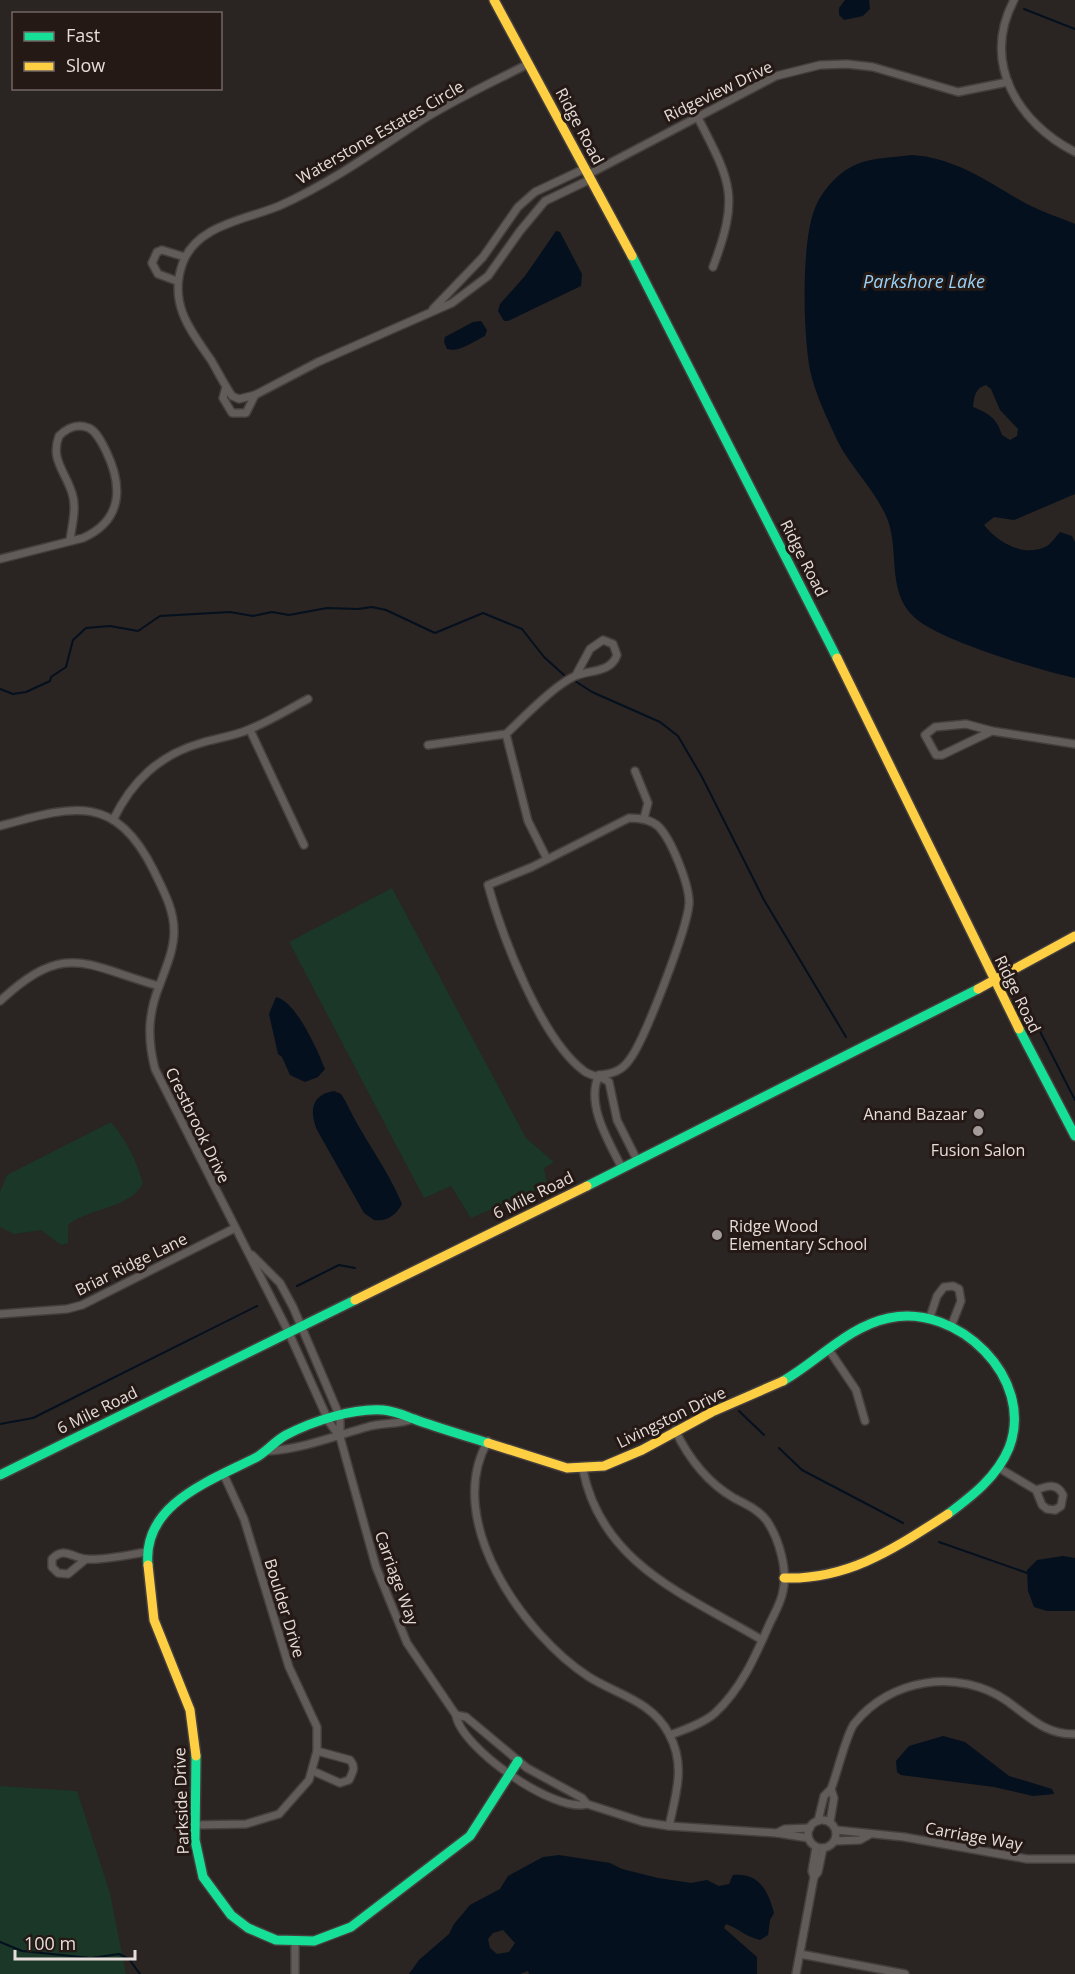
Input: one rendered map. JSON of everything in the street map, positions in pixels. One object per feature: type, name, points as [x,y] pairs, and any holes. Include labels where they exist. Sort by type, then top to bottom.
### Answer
[{"type":"street","name":"Ridge Road","points":[[494,0],[588,173],[782,547],[995,980],[1075,1136]]},
{"type":"street","points":[[1014,0],[1009,10],[1003,42],[1008,82],[1022,111],[1037,128],[1075,152]]},
{"type":"street","name":"Waterstone Estates Circle","points":[[528,64],[427,117],[351,169],[281,205],[215,229],[201,239],[186,257],[177,281],[177,298],[182,314],[226,387],[223,398],[232,413],[246,413],[255,395],[309,366],[431,310],[452,303],[474,288],[505,255],[520,231],[545,201],[588,173]]},
{"type":"street","name":"Ridgeview Drive","points":[[588,173],[776,76],[820,65],[873,67],[958,92],[1008,82]]},
{"type":"street","points":[[697,116],[729,184],[728,221],[713,267]]},
{"type":"street","name":"Waterstone Estates Circle","points":[[431,310],[492,245],[518,207],[535,192],[588,173]]},
{"type":"street","points":[[492,245],[505,255]]},
{"type":"street","points":[[177,281],[158,274],[153,269],[152,262],[162,250],[186,257]]},
{"type":"street","points":[[226,387],[232,396],[239,399],[255,395]]},
{"type":"street","points":[[0,559],[83,538],[100,529],[112,510],[118,490],[112,464],[101,442],[89,428],[76,426],[58,436],[54,447],[55,457],[73,494],[70,540]]},
{"type":"street","points":[[428,745],[506,734],[542,701],[576,675],[610,665],[617,655],[613,644],[603,640],[594,645],[576,675]]},
{"type":"street","points":[[113,820],[132,787],[145,772],[158,763],[198,744],[250,730],[308,699]]},
{"type":"street","points":[[992,731],[942,755],[936,755],[925,735],[935,727],[966,724],[992,731],[1075,744]]},
{"type":"street","points":[[250,730],[304,845]]},
{"type":"street","points":[[506,734],[528,821],[547,859]]},
{"type":"street","points":[[635,771],[648,803],[645,819]]},
{"type":"street","name":"Crestbrook Drive","points":[[0,826],[68,809],[97,813],[113,820],[136,840],[168,899],[174,931],[169,960],[150,1017],[148,1034],[155,1069],[288,1331]]},
{"type":"street","points":[[629,818],[645,819],[659,827],[686,879],[689,904],[682,932],[656,1004],[632,1058],[613,1074],[586,1073],[558,1046],[500,928],[488,885],[547,859],[629,818]]},
{"type":"street","name":"6 Mile Road","points":[[0,1474],[622,1168],[995,980],[1075,936]]},
{"type":"street","points":[[0,1001],[32,974],[72,962],[103,967],[159,986]]},
{"type":"street","points":[[599,1075],[609,1082],[617,1120],[637,1160]]},
{"type":"street","points":[[599,1075],[594,1086],[601,1125],[622,1168]]},
{"type":"street","name":"Briar Ridge Lane","points":[[0,1314],[67,1309],[82,1305],[235,1228]]},
{"type":"street","name":"Crestbrook Drive","points":[[248,1252],[280,1283],[301,1325]]},
{"type":"street","points":[[930,1317],[937,1296],[944,1287],[953,1286],[959,1289],[961,1301],[952,1324]]},
{"type":"street","name":"Livingston Drive","points":[[340,1418],[358,1413],[402,1412],[413,1419],[567,1468],[583,1470],[625,1458],[675,1430],[785,1381],[867,1324],[892,1317],[930,1317],[952,1324],[981,1346],[1000,1372],[1011,1398],[1012,1427],[999,1468],[969,1500],[855,1567],[832,1575],[784,1578]]},
{"type":"street","name":"Carriage Way","points":[[301,1325],[340,1418],[340,1437],[375,1567],[407,1643],[456,1715],[458,1724],[466,1735],[511,1774],[557,1801],[577,1808],[587,1804]]},
{"type":"street","name":"Carriage Way","points":[[288,1331],[329,1422],[340,1437]]},
{"type":"street","points":[[829,1350],[856,1390],[865,1421]]},
{"type":"street","name":"Parkside Drive","points":[[268,1451],[283,1436],[340,1418]]},
{"type":"street","name":"Livingston Drive","points":[[340,1437],[368,1426],[402,1423],[413,1419]]},
{"type":"street","points":[[670,1735],[713,1714],[740,1685],[783,1591],[784,1578],[780,1553],[768,1523],[747,1503],[735,1498],[704,1473],[683,1447],[675,1430]]},
{"type":"street","name":"Parkside Drive","points":[[340,1437],[268,1451],[194,1489],[171,1507],[157,1527],[147,1552],[154,1624],[193,1722],[194,1825],[197,1857],[203,1877],[231,1915],[248,1928],[276,1940],[314,1941],[351,1927],[470,1836],[518,1761]]},
{"type":"street","points":[[489,1442],[476,1474],[477,1519],[494,1566],[521,1611],[564,1658],[591,1678],[639,1702],[655,1714],[670,1735],[679,1760],[679,1781],[669,1826]]},
{"type":"street","points":[[999,1468],[1036,1490]]},
{"type":"street","points":[[583,1470],[588,1494],[604,1526],[623,1550],[664,1585],[699,1607],[762,1640]]},
{"type":"street","name":"Boulder Drive","points":[[194,1825],[246,1824],[279,1814],[302,1791],[313,1771],[317,1751],[317,1727],[289,1667],[244,1519],[223,1473]]},
{"type":"street","points":[[86,1559],[68,1574],[58,1573],[52,1567],[52,1558],[64,1552],[86,1559],[147,1552]]},
{"type":"street","points":[[820,1847],[808,1838],[810,1828],[818,1821],[824,1796],[831,1789],[853,1726],[891,1693],[911,1686],[946,1681],[968,1685],[1006,1701],[1030,1721],[1058,1733],[1075,1734]]},
{"type":"street","name":"Carriage Way","points":[[456,1715],[466,1717],[518,1761],[582,1798],[587,1804],[643,1822],[669,1826],[777,1833],[808,1838]]},
{"type":"street","points":[[313,1771],[340,1783],[349,1780],[354,1772],[350,1760],[317,1751]]},
{"type":"street","points":[[796,1974],[814,1877],[812,1870],[820,1847],[835,1841],[836,1830],[830,1822],[834,1798],[831,1789]]},
{"type":"street","points":[[818,1821],[830,1822]]},
{"type":"street","name":"Carriage Way","points":[[777,1833],[785,1829],[810,1828]]},
{"type":"street","name":"Carriage Way","points":[[836,1830],[904,1837],[1030,1860],[1075,1859]]},
{"type":"street","name":"Carriage Way","points":[[835,1841],[860,1840],[868,1835]]},
{"type":"street","points":[[294,1940],[296,1974]]},
{"type":"street","points":[[800,1954],[905,1974]]},
{"type":"green space","points":[[392,888],[526,1138],[554,1162],[544,1168],[547,1185],[471,1218],[451,1186],[424,1198],[289,942]]},
{"type":"green space","points":[[111,1122],[126,1143],[138,1168],[143,1184],[136,1192],[118,1204],[77,1219],[68,1225],[68,1243],[61,1245],[41,1230],[14,1234],[0,1227],[0,1192],[7,1175]]},
{"type":"green space","points":[[0,1786],[77,1791],[110,1893],[126,1974],[0,1974]]},
{"type":"water","points":[[845,0],[869,0],[870,9],[863,16],[844,20],[839,15],[839,8]]},
{"type":"water","name":"Parkshore Lake","points":[[912,155],[958,166],[1033,207],[1075,224],[1075,494],[1014,520],[994,517],[984,525],[1004,543],[1021,549],[1039,549],[1047,546],[1060,532],[1072,536],[1075,542],[1075,678],[1015,662],[967,645],[926,626],[905,607],[897,583],[891,530],[887,518],[838,442],[815,388],[808,354],[805,264],[810,223],[815,208],[828,187],[846,170],[870,160]],"holes":[[[986,385],[991,389],[1000,410],[1018,429],[1017,436],[1010,440],[1002,435],[991,417],[973,407],[979,388]]]},
{"type":"water","points":[[556,231],[560,232],[582,274],[581,286],[504,321],[498,311],[500,304],[525,276]]},
{"type":"water","points":[[481,321],[487,330],[485,336],[461,348],[447,349],[444,342],[445,337],[473,322]]},
{"type":"water","points":[[276,997],[291,1007],[312,1039],[325,1069],[318,1077],[305,1082],[290,1075],[282,1057],[278,1054],[269,1014]]},
{"type":"water","points":[[334,1091],[341,1094],[346,1102],[390,1178],[402,1204],[387,1219],[374,1220],[364,1213],[317,1130],[313,1117],[316,1100]]},
{"type":"water","points":[[1063,1556],[1075,1558],[1075,1611],[1047,1611],[1034,1607],[1028,1591],[1027,1570],[1037,1560]]},
{"type":"water","points":[[943,1736],[965,1742],[1009,1776],[1052,1789],[1054,1794],[1033,1796],[994,1787],[901,1775],[897,1772],[896,1761],[909,1746]]},
{"type":"water","points":[[559,1855],[610,1863],[622,1869],[658,1878],[691,1883],[707,1880],[719,1886],[729,1884],[733,1875],[742,1875],[756,1880],[769,1897],[774,1913],[770,1920],[768,1935],[760,1940],[726,1924],[724,1928],[757,1957],[757,1974],[529,1974],[528,1971],[520,1974],[409,1974],[419,1960],[449,1934],[454,1924],[470,1905],[500,1889],[508,1876],[543,1857]],"holes":[[[503,1930],[515,1943],[509,1952],[497,1954],[490,1948],[488,1939],[493,1933]]]},
{"type":"waterway","points":[[1024,9],[1075,29]]},
{"type":"waterway","points":[[0,689],[13,694],[26,692],[50,681],[51,677],[66,667],[73,640],[86,628],[110,626],[138,631],[160,616],[230,612],[253,616],[272,612],[289,615],[327,608],[372,607],[386,610],[435,633],[483,613],[522,629],[544,657],[564,675]]},
{"type":"waterway","points":[[575,681],[592,692],[660,722],[678,736],[702,777],[764,900],[846,1037]]},
{"type":"waterway","points":[[1023,998],[1075,1100]]},
{"type":"waterway","points":[[297,1286],[339,1265],[355,1268]]},
{"type":"waterway","points":[[0,1424],[33,1418],[257,1306]]},
{"type":"waterway","points":[[739,1411],[764,1435]]},
{"type":"waterway","points":[[779,1448],[802,1470],[903,1523]]},
{"type":"waterway","points":[[939,1542],[1030,1574]]},
{"type":"waterway","points":[[0,1942],[22,1951],[91,1958],[119,1954],[129,1959],[140,1974]]},
{"type":"traffic: fast","points":[[632,256],[837,658]]},
{"type":"traffic: fast","points":[[587,1186],[978,989]]},
{"type":"traffic: fast","points":[[1019,1029],[1075,1136]]},
{"type":"traffic: fast","points":[[0,1475],[355,1300]]},
{"type":"traffic: fast","points":[[783,1381],[860,1328],[889,1318],[915,1316],[940,1322],[964,1334],[985,1351],[1001,1372],[1011,1396],[1014,1422],[1009,1448],[998,1468],[975,1493],[948,1514]]},
{"type":"traffic: fast","points":[[148,1565],[149,1544],[156,1525],[184,1496],[257,1457],[286,1435],[321,1420],[359,1411],[387,1411],[488,1443]]},
{"type":"traffic: fast","points":[[196,1756],[195,1840],[203,1877],[231,1915],[248,1928],[276,1940],[314,1941],[351,1927],[470,1836],[518,1761]]},
{"type":"traffic: slow","points":[[494,0],[632,256]]},
{"type":"traffic: slow","points":[[837,658],[1019,1029]]},
{"type":"traffic: slow","points":[[978,989],[1075,936]]},
{"type":"traffic: slow","points":[[355,1300],[587,1186]]},
{"type":"traffic: slow","points":[[488,1443],[567,1468],[604,1466],[642,1450],[712,1412],[783,1381]]},
{"type":"traffic: slow","points":[[784,1578],[830,1574],[850,1568],[890,1550],[948,1514]]},
{"type":"traffic: slow","points":[[148,1565],[154,1620],[190,1710],[196,1756]]},
{"type":"place","name":"Anand Bazaar","points":[[979,1114]]},
{"type":"place","name":"Fusion Salon","points":[[978,1131]]},
{"type":"place","name":"Ridge Wood Elementary School","points":[[717,1235]]}]
